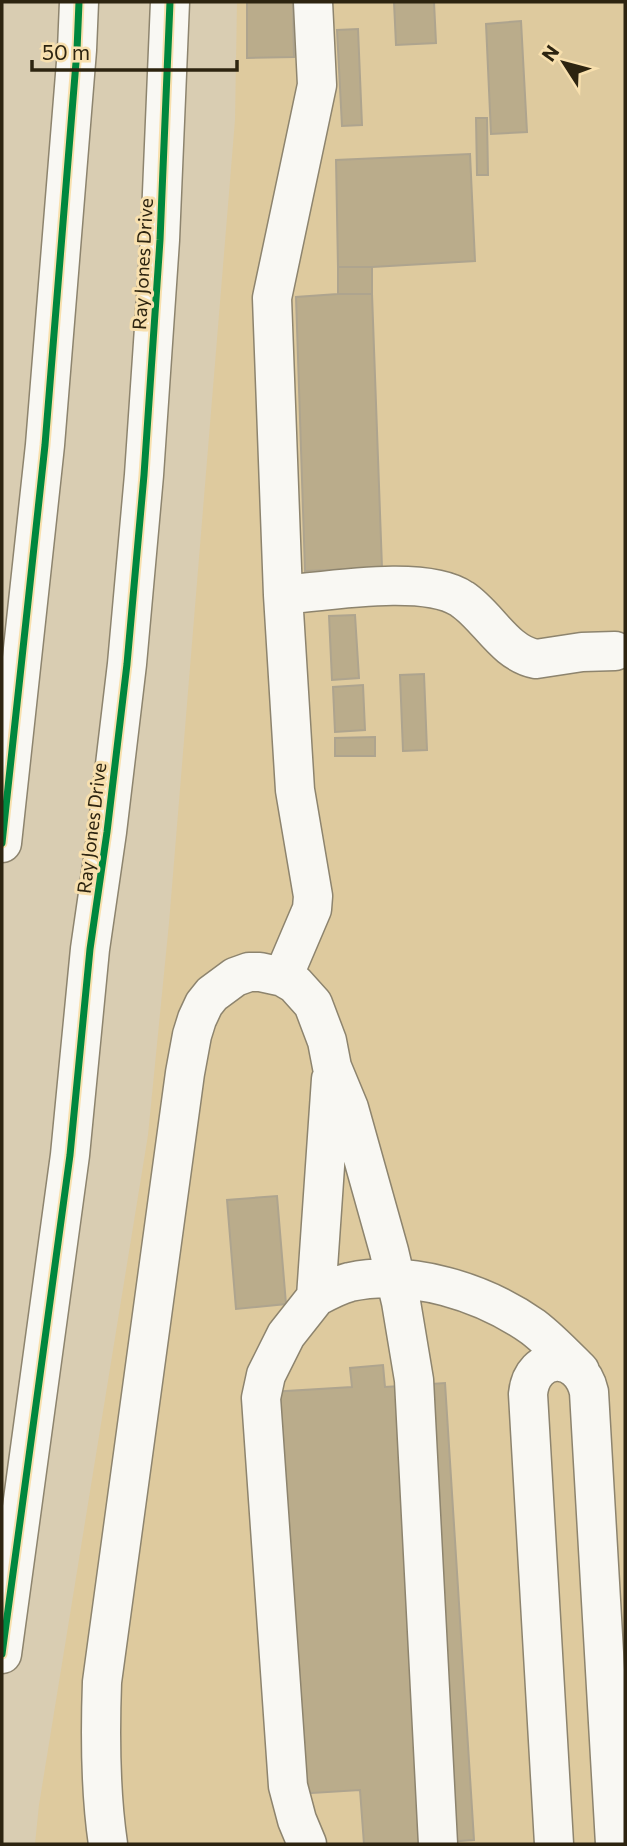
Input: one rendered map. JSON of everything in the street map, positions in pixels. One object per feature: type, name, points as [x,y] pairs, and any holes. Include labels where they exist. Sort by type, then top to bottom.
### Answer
[{"type":"main road","points":[[2,843],[45,445],[79,2]]},
{"type":"main road","name":"Ray Jones Drive","points":[[2,1654],[70,1155],[90,949],[127,664],[144,475],[158,267],[170,2]]},
{"type":"main road","points":[[283,977],[312,909],[313,896],[295,790],[283,595],[272,298],[317,85],[313,2]]},
{"type":"main road","points":[[283,595],[397,585],[433,588],[463,599],[514,649],[531,658],[615,651]]},
{"type":"main road","points":[[108,1844],[100,1744],[102,1682],[181,1101],[192,1035],[204,1004],[223,985],[249,972],[283,977],[301,989],[313,1004],[327,1041],[332,1067],[349,1108],[401,1302],[414,1380],[438,1844]]},
{"type":"main road","points":[[316,1297],[332,1067]]},
{"type":"main road","points":[[307,1844],[288,1786],[261,1398],[266,1375],[286,1335],[316,1297],[349,1282],[395,1279],[434,1284],[464,1292],[503,1309],[542,1335],[580,1371],[587,1382],[615,1844]]},
{"type":"main road","points":[[554,1844],[528,1394],[533,1375],[548,1363],[567,1363],[580,1371]]},
{"type":"shaded area","points":[[237,2],[625,2],[625,1844],[35,1844],[39,1805],[148,1135],[169,923],[235,120]]},
{"type":"building","points":[[247,2],[293,2],[294,57],[247,58]]},
{"type":"building","points":[[394,2],[434,2],[436,43],[396,45]]},
{"type":"building","points":[[521,21],[527,132],[491,134],[486,24]]},
{"type":"building","points":[[358,29],[362,125],[342,126],[337,30]]},
{"type":"building","points":[[476,118],[487,118],[488,175],[477,175]]},
{"type":"building","points":[[470,154],[475,261],[338,267],[336,160]]},
{"type":"building","points":[[338,267],[372,267],[372,294],[338,294]]},
{"type":"building","points":[[372,294],[382,568],[305,571],[296,297]]},
{"type":"building","points":[[355,615],[359,678],[332,680],[329,616]]},
{"type":"building","points":[[424,674],[427,750],[403,751],[400,675]]},
{"type":"building","points":[[363,685],[365,730],[335,732],[333,687]]},
{"type":"building","points":[[375,737],[375,756],[335,756],[335,738]]},
{"type":"building","points":[[277,1196],[286,1304],[236,1309],[227,1200]]},
{"type":"building","points":[[383,1365],[385,1387],[445,1383],[474,1840],[364,1844],[360,1790],[296,1794],[270,1392],[352,1387],[350,1368]]},
{"type":"cycle path","points":[[2,843],[45,445],[79,2]]},
{"type":"cycle path","points":[[2,1654],[70,1155],[90,949],[127,664],[144,475],[160,240],[170,2]]}]
